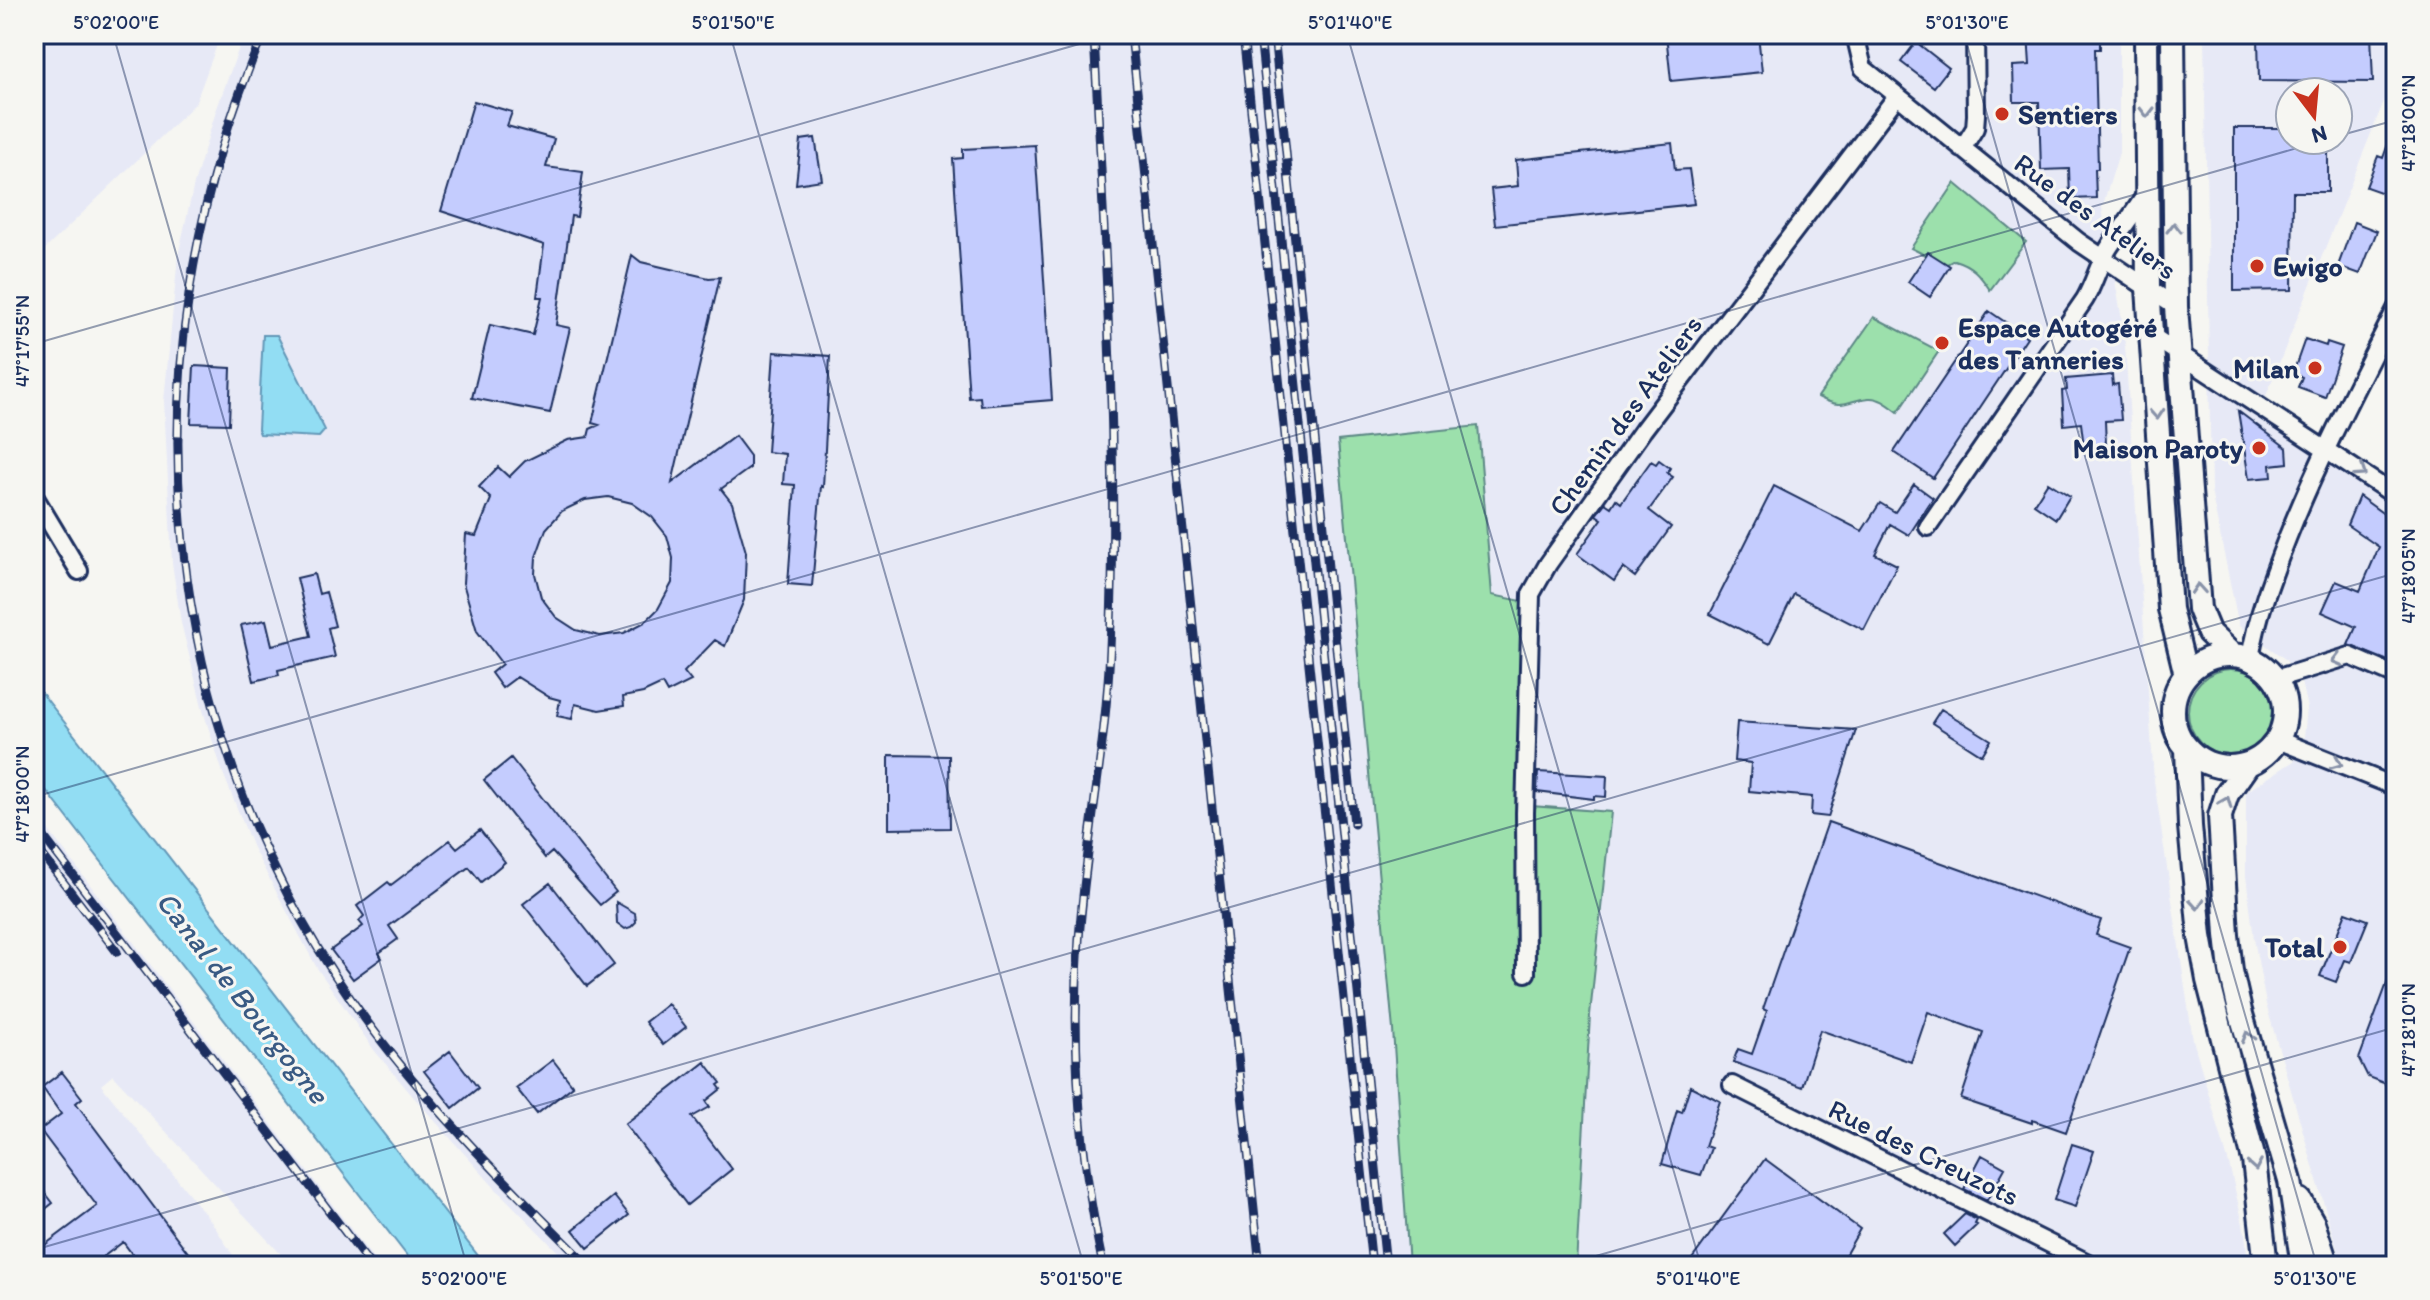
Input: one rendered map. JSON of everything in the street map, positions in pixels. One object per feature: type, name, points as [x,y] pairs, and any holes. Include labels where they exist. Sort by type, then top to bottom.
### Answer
[{"type":"main road","points":[[2146,34],[2148,288],[2170,609],[2186,675]]},
{"type":"main road","points":[[2173,34],[2176,307],[2199,609],[2209,633],[2241,657],[2264,667],[2275,679],[2285,709],[2284,725],[2278,740],[2265,755],[2232,768],[2215,766],[2200,760],[2178,736],[2173,712],[2177,689],[2186,675],[2206,660],[2241,657]]},
{"type":"main road","points":[[2187,749],[2200,936],[2226,1056],[2254,1160],[2264,1224],[2266,1266]]},
{"type":"main road","points":[[2248,764],[2227,794],[2220,816],[2227,935],[2240,1011],[2290,1181],[2303,1266]]},
{"type":"main road","points":[[2290,1181],[2313,1223],[2327,1266]]},
{"type":"street","name":"Rue des Ateliers","points":[[1855,34],[1863,68],[2103,259],[2176,307]]},
{"type":"street","points":[[1962,149],[1975,128],[1975,34]]},
{"type":"street","name":"Chemin des Ateliers","points":[[1526,973],[1525,813],[1531,594],[1548,564],[1643,430],[1897,96]]},
{"type":"street","points":[[1928,527],[2085,299],[2103,259],[2147,192]]},
{"type":"street","points":[[2241,657],[2325,449],[2396,309]]},
{"type":"street","points":[[2151,326],[2396,496]]},
{"type":"street","points":[[34,496],[79,571]]},
{"type":"street","points":[[2275,679],[2350,656],[2396,676]]},
{"type":"street","points":[[2278,740],[2396,787]]},
{"type":"street","name":"Rue des Creuzots","points":[[1732,1085],[2094,1266]]},
{"type":"shaded area","points":[[34,34],[221,34],[195,104],[34,260]]},
{"type":"shaded area","points":[[244,34],[2119,34],[2119,153],[2102,208],[2124,331],[2154,781],[2193,1040],[2229,1164],[2245,1233],[2248,1266],[1576,1266],[1590,1015],[1611,812],[1518,805],[1522,601],[1492,595],[1477,426],[1393,1030],[1409,1266],[572,1266],[494,1187],[410,1093],[374,1050],[317,968],[253,848],[223,773],[204,714],[181,623],[172,563],[164,401],[178,256],[194,184]]},
{"type":"shaded area","points":[[2204,34],[2396,34],[2396,71],[2260,411],[2396,508],[2396,1266],[2342,1266],[2266,1004],[2246,876],[2246,792],[2294,761],[2304,737],[2307,708],[2301,682],[2285,659],[2239,626],[2211,491]]},
{"type":"shaded area","points":[[34,811],[379,1266],[292,1266],[113,1075],[101,1085],[211,1221],[240,1266],[34,1266]]},
{"type":"green space","points":[[1955,183],[2026,242],[1990,290],[1979,275],[1966,265],[1954,260],[1945,265],[1911,248]]},
{"type":"green space","points":[[1874,317],[1939,351],[1898,412],[1873,398],[1840,404],[1818,397]]},
{"type":"green space","points":[[1478,426],[1492,595],[1522,601],[1518,805],[1611,812],[1590,1015],[1576,1266],[1409,1266],[1393,1030],[1338,441]]},
{"type":"green space","points":[[2231,669],[2248,672],[2262,681],[2271,695],[2274,712],[2271,729],[2262,743],[2248,752],[2231,755],[2214,752],[2200,743],[2191,729],[2188,712],[2191,695],[2200,681],[2214,672]]},
{"type":"water","points":[[263,335],[277,335],[325,430],[319,437],[260,434]]},
{"type":"water","name":"Canal de Bourgogne","points":[[34,683],[486,1266],[415,1266],[34,775]]},
{"type":"building","points":[[1666,34],[1758,34],[1762,72],[1671,81]]},
{"type":"building","points":[[2028,34],[2100,34],[2100,49],[2095,49],[2096,198],[2070,199],[2069,169],[2041,170],[2039,102],[2014,102],[2013,66],[2030,65]]},
{"type":"building","points":[[2371,34],[2373,82],[2354,82],[2354,76],[2274,76],[2274,81],[2259,81],[2258,37]]},
{"type":"building","points":[[1916,42],[1949,68],[1934,87],[1901,62]]},
{"type":"building","points":[[474,101],[512,112],[507,126],[554,139],[546,167],[583,172],[577,217],[571,216],[556,325],[570,328],[550,413],[472,398],[490,325],[533,335],[542,297],[537,297],[544,245],[441,211]]},
{"type":"building","points":[[2394,127],[2396,169],[2386,194],[2366,187],[2378,156],[2383,158]]},
{"type":"building","points":[[2234,128],[2274,128],[2274,156],[2328,156],[2328,192],[2293,192],[2292,290],[2234,291]]},
{"type":"building","points":[[815,138],[822,180],[796,184],[801,140]]},
{"type":"building","points":[[1672,143],[1675,170],[1689,169],[1694,204],[1495,225],[1491,189],[1518,186],[1516,160]]},
{"type":"building","points":[[1035,145],[1052,400],[981,406],[980,397],[969,398],[953,159],[963,158],[963,149]]},
{"type":"building","points":[[2354,222],[2377,231],[2360,274],[2338,266]]},
{"type":"building","points":[[1928,252],[1950,266],[1930,297],[1908,282]]},
{"type":"building","points":[[632,255],[641,262],[709,278],[720,277],[672,483],[735,436],[750,456],[750,468],[721,489],[732,503],[746,552],[744,600],[725,646],[715,640],[684,672],[691,681],[667,693],[662,684],[643,693],[623,697],[624,706],[599,710],[575,704],[572,719],[557,716],[560,700],[549,697],[517,677],[502,688],[491,673],[502,664],[477,631],[463,583],[466,534],[476,536],[491,499],[479,487],[498,467],[509,477],[525,461],[568,440],[588,437],[590,429],[599,425],[592,423]],"holes":[[[608,497],[632,503],[652,517],[667,536],[673,558],[672,583],[658,609],[645,622],[624,633],[600,636],[576,630],[556,617],[541,597],[535,574],[536,557],[546,529],[562,511],[585,500]]]},
{"type":"building","points":[[1989,311],[2027,337],[1933,478],[1894,452]]},
{"type":"building","name":"Milan","points":[[2305,339],[2326,346],[2327,342],[2342,347],[2325,397],[2298,387],[2302,377],[2293,373]]},
{"type":"building","points":[[774,352],[830,356],[823,487],[812,586],[788,584],[795,485],[783,484],[785,454],[767,452]]},
{"type":"building","points":[[194,366],[231,368],[229,424],[191,423]]},
{"type":"building","points":[[2112,375],[2113,385],[2118,384],[2121,420],[2105,421],[2106,445],[2084,447],[2081,423],[2064,425],[2062,391],[2067,390],[2066,379]]},
{"type":"building","points":[[2238,411],[2287,448],[2288,463],[2271,465],[2272,477],[2249,479]]},
{"type":"building","points":[[1659,460],[1670,468],[1667,473],[1673,477],[1649,510],[1671,527],[1635,577],[1623,568],[1614,581],[1577,554],[1602,519],[1596,515],[1605,503],[1611,507],[1616,499],[1621,503],[1651,461],[1656,464]]},
{"type":"building","points":[[2048,482],[2070,496],[2056,519],[2034,504]]},
{"type":"building","points":[[1914,484],[1933,498],[1909,535],[1890,524],[1875,554],[1897,565],[1864,630],[1794,594],[1769,644],[1710,614],[1774,486],[1862,531],[1880,503],[1895,512]]},
{"type":"building","points":[[2359,496],[2396,523],[2396,664],[2348,645],[2356,627],[2322,612],[2336,581],[2360,591],[2379,547],[2347,525]]},
{"type":"building","points":[[314,574],[319,594],[326,592],[335,626],[328,628],[335,657],[278,670],[279,675],[254,681],[241,625],[266,620],[272,645],[311,636],[297,578]]},
{"type":"building","points":[[1941,709],[1991,740],[1982,755],[1932,723]]},
{"type":"building","points":[[1737,722],[1856,730],[1828,817],[1811,815],[1812,797],[1749,791],[1751,763],[1734,761]]},
{"type":"building","points":[[889,755],[949,756],[950,828],[889,829]]},
{"type":"building","points":[[511,758],[616,892],[600,905],[552,852],[545,858],[484,780]]},
{"type":"building","points":[[1538,772],[1607,776],[1606,797],[1594,796],[1594,799],[1537,792]]},
{"type":"building","points":[[1828,822],[2101,920],[2096,935],[2130,947],[2066,1132],[1961,1099],[1983,1032],[1928,1012],[1911,1062],[1820,1030],[1802,1087],[1733,1062],[1738,1049],[1752,1054],[1767,1011],[1763,1009]]},
{"type":"building","points":[[480,830],[505,862],[481,882],[469,867],[389,926],[398,939],[379,953],[382,958],[353,979],[331,950],[363,926],[359,921],[364,916],[357,906],[388,882],[391,885],[450,840],[457,848]]},
{"type":"building","points":[[550,883],[614,965],[587,986],[523,904]]},
{"type":"building","points":[[616,902],[635,913],[636,922],[631,927],[625,929],[617,923]]},
{"type":"building","points":[[2346,912],[2368,920],[2351,962],[2345,960],[2336,982],[2320,976]]},
{"type":"building","points":[[2395,962],[2396,1088],[2368,1077],[2359,1059]]},
{"type":"building","points":[[668,1004],[686,1027],[663,1045],[645,1022]]},
{"type":"building","points":[[450,1051],[478,1088],[453,1108],[424,1071]]},
{"type":"building","points":[[553,1060],[573,1086],[537,1114],[516,1088]]},
{"type":"building","points":[[705,1062],[721,1083],[718,1085],[721,1089],[706,1101],[710,1107],[692,1117],[732,1169],[687,1205],[625,1124]]},
{"type":"building","points":[[62,1072],[82,1098],[76,1103],[198,1266],[141,1266],[123,1242],[91,1266],[34,1266],[34,1253],[97,1206],[40,1130],[61,1114],[42,1087]]},
{"type":"building","points":[[1690,1086],[1720,1101],[1705,1146],[1711,1148],[1701,1175],[1662,1164],[1677,1110],[1682,1112]]},
{"type":"building","points":[[2072,1144],[2094,1151],[2075,1207],[2054,1200]]},
{"type":"building","points":[[1982,1155],[2005,1168],[1987,1200],[1964,1189]]},
{"type":"building","points":[[1765,1159],[1860,1229],[1839,1266],[1687,1266]]},
{"type":"building","points":[[34,1178],[53,1203],[34,1218]]},
{"type":"building","points":[[614,1196],[629,1215],[588,1248],[573,1230]]},
{"type":"building","points":[[1965,1214],[1977,1220],[1977,1225],[1955,1246],[1944,1234]]},
{"type":"railway","points":[[263,34],[218,159],[190,287],[178,417],[183,546],[205,673],[243,796],[299,915],[371,1027],[448,1120],[589,1266]]},
{"type":"railway","points":[[1094,34],[1112,418],[1112,572],[1108,685],[1082,903],[1076,1021],[1083,1144],[1103,1266]]},
{"type":"railway","points":[[1131,34],[1260,1266]]},
{"type":"railway","points":[[1243,34],[1372,1266]]},
{"type":"railway","points":[[1260,34],[1386,1266]]},
{"type":"railway","points":[[1274,34],[1354,824]]},
{"type":"railway","points":[[34,824],[371,1266]]},
{"type":"railway","points":[[34,844],[117,952]]},
{"type":"place","name":"Sentiers","points":[[2002,114]]},
{"type":"place","name":"Ewigo","points":[[2257,266]]},
{"type":"place","name":"Espace Autogéré des Tanneries","points":[[1942,343]]},
{"type":"place","name":"Milan","points":[[2315,368]]},
{"type":"place","name":"Maison Paroty","points":[[2259,448]]},
{"type":"place","name":"Total","points":[[2340,947]]}]
